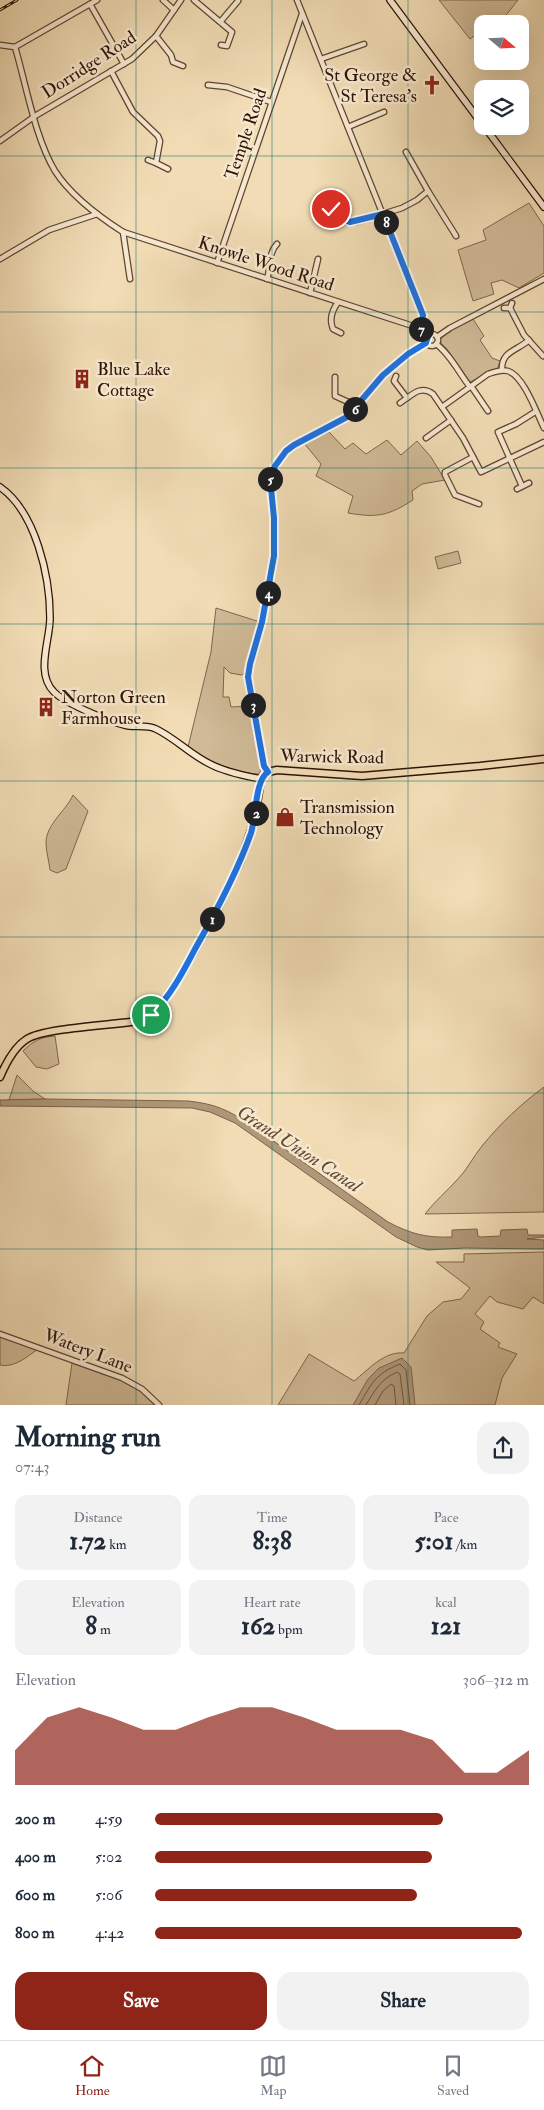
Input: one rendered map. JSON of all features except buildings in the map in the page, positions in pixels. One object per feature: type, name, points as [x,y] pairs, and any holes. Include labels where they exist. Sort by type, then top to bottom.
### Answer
[{"type":"main road","name":"Warwick Road","points":[[0,1077],[13,1053],[23,1042],[32,1036],[47,1032],[138,1021],[151,1015],[159,1008],[178,980],[206,930],[240,862],[252,829],[261,779],[268,772],[277,770],[362,776],[446,770],[544,758]]},
{"type":"street","points":[[0,45],[15,47],[97,0]]},
{"type":"street","points":[[163,0],[174,10]]},
{"type":"street","name":"Dorridge Road","points":[[0,141],[34,116],[124,64],[156,36],[181,0]]},
{"type":"street","points":[[194,0],[232,32]]},
{"type":"street","points":[[297,0],[423,315],[421,330]]},
{"type":"street","points":[[390,0],[474,113]]},
{"type":"street","points":[[221,21],[234,11],[238,1]]},
{"type":"street","points":[[90,4],[124,64]]},
{"type":"street","name":"Temple Road","points":[[217,263],[302,13]]},
{"type":"street","points":[[227,47],[234,26]]},
{"type":"street","points":[[156,36],[171,55],[173,62],[181,65],[176,71]]},
{"type":"street","points":[[321,59],[364,44]]},
{"type":"street","points":[[358,45],[360,51]]},
{"type":"street","name":"Knowle Wood Road","points":[[15,47],[34,116],[54,169],[80,199],[97,214],[123,232],[421,330],[428,336]]},
{"type":"street","points":[[111,72],[133,112],[160,141],[156,163]]},
{"type":"street","points":[[208,85],[233,88],[271,102]]},
{"type":"street","points":[[348,127],[378,118],[384,112]]},
{"type":"street","points":[[490,135],[544,207]]},
{"type":"street","points":[[406,152],[456,236]]},
{"type":"street","points":[[148,160],[168,169]]},
{"type":"street","points":[[323,216],[330,211],[350,222],[402,208],[417,200],[428,191]]},
{"type":"street","points":[[0,259],[49,230],[97,214]]},
{"type":"street","points":[[123,232],[129,276],[123,274]]},
{"type":"street","points":[[267,279],[271,267],[270,256],[277,244]]},
{"type":"street","points":[[310,293],[318,260]]},
{"type":"street","points":[[436,344],[437,338],[450,328],[544,279]]},
{"type":"street","points":[[338,302],[332,311],[331,324],[333,329],[341,334]]},
{"type":"street","points":[[508,306],[528,340],[541,349],[543,356]]},
{"type":"street","points":[[268,772],[264,766],[248,677],[262,622],[274,556],[271,472],[280,458],[294,445],[337,423],[357,406],[383,375],[408,354],[426,343],[428,336],[432,334],[437,338]]},
{"type":"street","points":[[502,370],[503,359],[507,354],[528,340]]},
{"type":"street","points":[[426,343],[431,346],[436,344]]},
{"type":"street","points":[[436,344],[445,351],[449,360],[488,411]]},
{"type":"street","points":[[442,407],[488,374],[502,370],[510,372],[519,386],[533,400],[536,412],[544,428]]},
{"type":"street","points":[[335,377],[335,396],[340,400],[357,406]]},
{"type":"street","points":[[393,380],[406,398]]},
{"type":"street","points":[[400,403],[417,391],[424,390],[433,394],[451,420],[481,472],[544,442]]},
{"type":"street","points":[[522,486],[498,432],[536,412]]},
{"type":"street","points":[[426,438],[451,420]]},
{"type":"street","points":[[427,428],[431,434]]},
{"type":"street","points":[[473,457],[445,472],[445,475],[455,495],[479,504]]},
{"type":"street","points":[[517,488],[528,483]]},
{"type":"street","points":[[0,487],[14,499],[26,517],[44,570],[50,618],[45,672],[47,683],[54,692],[82,709],[124,725],[153,727],[210,765],[261,779]]},
{"type":"street","name":"Watery Lane","points":[[0,1334],[122,1378],[142,1389],[159,1405]]},
{"type":"shaded area","points":[[439,0],[518,0],[506,15],[474,15],[474,36],[470,39]]},
{"type":"shaded area","points":[[529,203],[544,226],[544,273],[519,288],[502,280],[491,283],[494,294],[473,301],[458,250],[486,240],[483,230]]},
{"type":"shaded area","points":[[473,319],[484,336],[480,340],[492,358],[500,361],[498,368],[470,382],[440,339],[454,328]]},
{"type":"shaded area","points":[[329,432],[345,449],[353,443],[366,454],[387,440],[401,455],[417,441],[431,457],[445,480],[422,484],[412,491],[413,500],[389,512],[375,515],[348,513],[353,496],[316,476],[321,464],[304,443]]},
{"type":"shaded area","points":[[458,551],[461,563],[438,569],[435,557]]},
{"type":"shaded area","points":[[216,608],[260,622],[247,672],[241,675],[230,673],[224,667],[223,697],[229,697],[231,707],[251,706],[261,770],[259,774],[240,771],[222,765],[188,747],[211,652]]},
{"type":"shaded area","points":[[73,795],[88,811],[66,869],[57,873],[50,870],[46,846],[47,836],[49,830]]},
{"type":"shaded area","points":[[55,1036],[59,1064],[47,1069],[36,1067],[23,1051],[38,1040]]},
{"type":"shaded area","points":[[17,1075],[33,1091],[45,1099],[9,1100]]},
{"type":"shaded area","points":[[544,1087],[544,1212],[425,1214],[461,1176],[496,1130],[519,1107]]},
{"type":"shaded area","points":[[544,1252],[544,1304],[533,1297],[523,1309],[497,1302],[490,1296],[475,1314],[484,1322],[480,1329],[500,1343],[498,1347],[517,1354],[502,1378],[495,1405],[278,1405],[309,1354],[354,1381],[383,1358],[397,1353],[404,1353],[427,1316],[443,1302],[461,1299],[470,1288],[436,1262],[464,1262],[464,1254]]},
{"type":"shaded area","points":[[0,1335],[38,1349],[15,1363],[5,1366],[0,1365]]},
{"type":"shaded area","points":[[72,1363],[136,1387],[156,1405],[66,1405]]},
{"type":"water","points":[[0,1100],[188,1101],[214,1106],[251,1125],[388,1222],[404,1230],[426,1236],[452,1237],[452,1230],[477,1229],[478,1236],[480,1237],[500,1236],[501,1230],[527,1229],[528,1235],[544,1235],[544,1237],[527,1239],[544,1240],[544,1249],[464,1248],[428,1250],[417,1247],[396,1237],[235,1123],[210,1112],[192,1108],[0,1106]]},
{"type":"water","points":[[402,1358],[411,1367],[415,1405],[353,1405],[368,1379],[379,1368]]},
{"type":"railway","points":[[0,10],[17,0]]},
{"type":"place","name":"St George & St Teresa's","points":[[432,85]]},
{"type":"place","name":"Blue Lake Cottage","points":[[82,379]]},
{"type":"place","name":"Norton Green Farmhouse","points":[[46,707]]},
{"type":"place","name":"Transmission Technology","points":[[285,817]]},
{"type":"route","points":[[151,1015],[159,1008],[178,980],[215,914],[250,837],[261,779],[268,772],[264,766],[248,677],[253,650],[262,622],[274,556],[271,472],[280,458],[294,445],[347,417],[373,385],[408,354],[426,343],[428,336],[421,330],[424,318],[383,214],[357,222],[346,222],[330,214],[331,209]]},
{"type":"water label","name":"Grand Union Canal","points":[[299,1149]]}]
